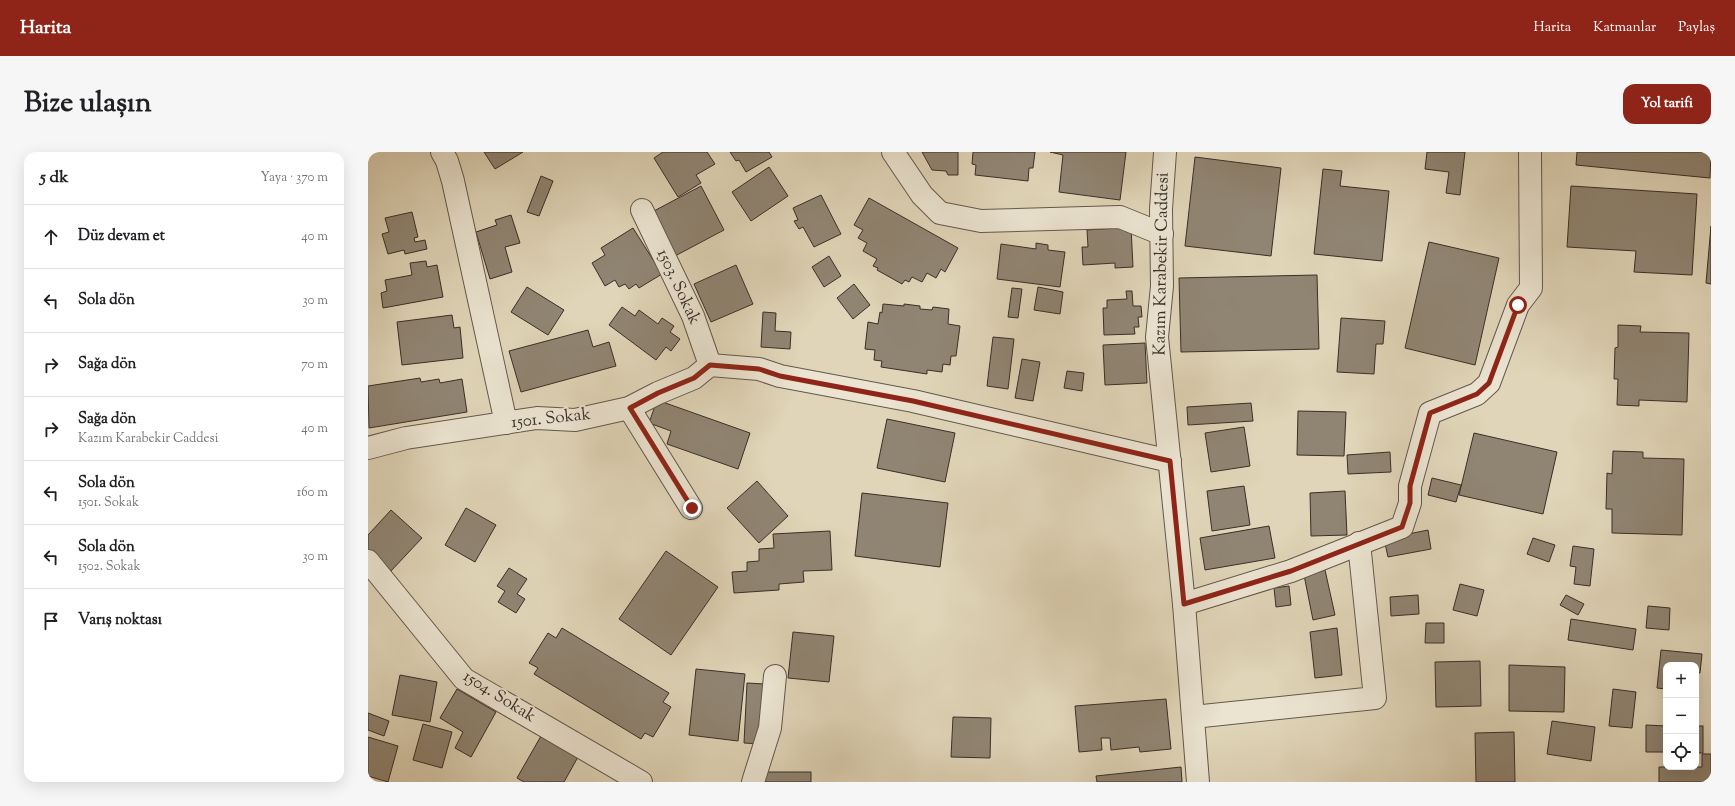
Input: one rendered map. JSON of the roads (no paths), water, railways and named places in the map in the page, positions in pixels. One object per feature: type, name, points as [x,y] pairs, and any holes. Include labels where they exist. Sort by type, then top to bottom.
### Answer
[{"type":"street","points":[[442,152],[447,161],[453,181],[506,423]]},
{"type":"street","points":[[893,152],[922,195],[940,213],[981,221],[1120,217],[1162,234]]},
{"type":"street","name":"Kazım Karabekir Caddesi","points":[[1165,152],[1161,209],[1162,286],[1157,337],[1184,604],[1198,782]]},
{"type":"street","points":[[1184,604],[1291,571],[1402,527],[1410,503],[1410,486],[1430,413],[1477,394],[1489,383],[1518,305],[1531,288],[1530,152]]},
{"type":"street","name":"1503. Sokak","points":[[642,210],[694,316],[710,365]]},
{"type":"street","points":[[710,365],[759,369],[780,376],[913,401],[1170,461]]},
{"type":"street","name":"1501. Sokak","points":[[368,448],[406,438],[537,418],[575,420],[630,408],[658,393],[694,378],[710,365]]},
{"type":"street","points":[[630,408],[692,508]]},
{"type":"street","points":[[1193,717],[1375,698],[1359,543]]},
{"type":"street","name":"1504. Sokak","points":[[368,562],[464,679],[641,782]]},
{"type":"street","points":[[753,782],[770,728],[775,676]]}]
